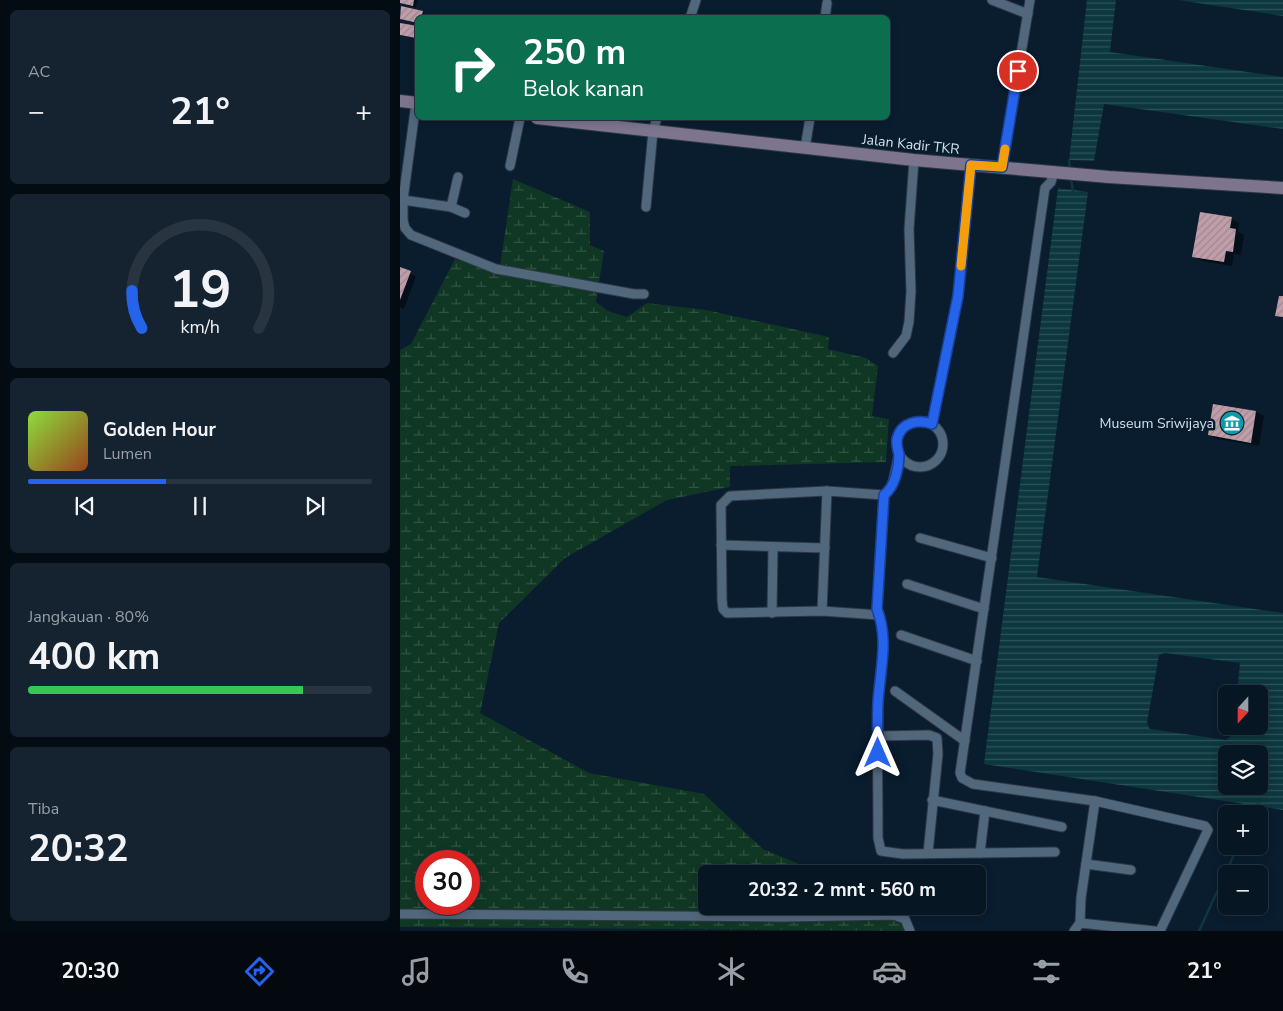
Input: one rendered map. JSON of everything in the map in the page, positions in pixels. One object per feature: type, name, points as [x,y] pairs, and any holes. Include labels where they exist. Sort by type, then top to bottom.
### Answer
[{"type":"street","points":[[691,15],[696,0]]},
{"type":"street","points":[[992,0],[1006,3],[1028,14]]},
{"type":"street","points":[[1002,167],[1030,0]]},
{"type":"street","points":[[825,15],[827,3]]},
{"type":"street","points":[[400,101],[415,103]]},
{"type":"street","points":[[415,118],[401,220],[411,235],[496,269],[634,294],[644,294]]},
{"type":"street","points":[[510,166],[520,120]]},
{"type":"street","name":"Jalan Kadir TKR","points":[[557,120],[914,160],[1109,177],[1283,188]]},
{"type":"street","points":[[646,207],[653,130],[656,120]]},
{"type":"street","points":[[805,148],[810,120]]},
{"type":"street","points":[[893,353],[906,336],[909,322],[909,229],[914,160]]},
{"type":"street","points":[[932,424],[958,296],[971,165]]},
{"type":"street","points":[[1055,171],[1051,182],[1045,188],[960,773],[967,782],[1095,801],[1201,824],[1208,830],[1160,931]]},
{"type":"street","points":[[451,207],[458,177]]},
{"type":"street","points":[[404,200],[451,207],[465,213]]},
{"type":"street","points":[[899,454],[907,464],[913,466],[933,464],[941,454],[943,441],[932,424],[920,421],[913,422],[902,429],[897,441],[899,454],[892,486],[884,495],[877,609],[880,614],[884,641],[878,702],[878,838],[880,851],[893,853],[1055,852]]},
{"type":"street","points":[[880,614],[822,611],[734,614],[723,610],[721,506],[730,496],[827,491],[884,495]]},
{"type":"street","points":[[822,611],[827,491]]},
{"type":"street","points":[[920,538],[992,558]]},
{"type":"street","points":[[721,545],[825,548]]},
{"type":"street","points":[[772,613],[773,547]]},
{"type":"street","points":[[907,584],[984,609]]},
{"type":"street","points":[[900,635],[977,661]]},
{"type":"street","points":[[895,691],[965,741]]},
{"type":"street","points":[[878,736],[929,735],[937,738],[938,754],[928,853]]},
{"type":"street","points":[[932,800],[1062,827]]},
{"type":"street","points":[[1074,931],[1080,923],[1095,801]]},
{"type":"street","points":[[980,853],[985,811]]},
{"type":"street","points":[[1086,864],[1131,870]]},
{"type":"street","points":[[400,914],[775,917],[894,915],[905,919],[910,931]]},
{"type":"street","points":[[1080,923],[1155,931]]},
{"type":"green space","points":[[513,179],[590,212],[590,245],[604,251],[596,302],[608,311],[627,317],[647,303],[706,310],[829,337],[828,349],[866,358],[878,366],[872,416],[889,419],[886,462],[730,466],[730,487],[667,500],[565,558],[499,623],[480,713],[589,773],[704,794],[763,849],[801,865],[698,865],[698,915],[892,915],[911,931],[400,927],[400,350],[411,344],[455,259],[499,273]]},
{"type":"shaded area","points":[[1087,0],[1116,0],[1110,52],[1283,77],[1283,129],[1104,104],[1094,161],[1069,160]]},
{"type":"shaded area","points":[[1178,0],[1283,0],[1283,16]]},
{"type":"shaded area","points":[[1058,188],[1088,192],[1037,577],[1283,613],[1283,810],[1268,808],[1268,805],[1250,805],[984,764]],"holes":[[[1165,653],[1240,663],[1238,685],[1268,685],[1268,735],[1230,735],[1226,740],[1150,729],[1147,723],[1159,655]]]},
{"type":"building","points":[[400,0],[414,0],[413,6],[400,3]]},
{"type":"building","points":[[401,6],[423,11],[422,15],[415,15],[415,22],[400,19]]},
{"type":"building","points":[[400,23],[415,26],[415,38],[400,35]]},
{"type":"building","points":[[1200,212],[1232,217],[1230,228],[1236,229],[1233,252],[1226,251],[1224,262],[1192,257]]},
{"type":"building","points":[[400,267],[411,271],[400,300]]},
{"type":"building","points":[[1279,296],[1283,296],[1283,317],[1275,316]]},
{"type":"building","name":"Museum Sriwijaya","points":[[1213,404],[1256,411],[1251,443],[1208,435]]},
{"type":"waterway","points":[[1069,160],[1070,170]]},
{"type":"waterway","points":[[1071,178],[1073,193]]},
{"type":"waterway","points":[[1199,931],[1234,855]]},
{"type":"slow traffic","points":[[961,266],[971,165],[1002,167],[1005,149]]},
{"type":"place","name":"Museum Sriwijaya","points":[[1232,423]]},
{"type":"route","points":[[878,753],[878,702],[884,641],[882,620],[877,609],[884,495],[890,491],[895,476],[899,454],[897,448],[898,434],[913,422],[920,421],[932,424],[958,296],[971,165],[1002,167],[1018,71]]}]
